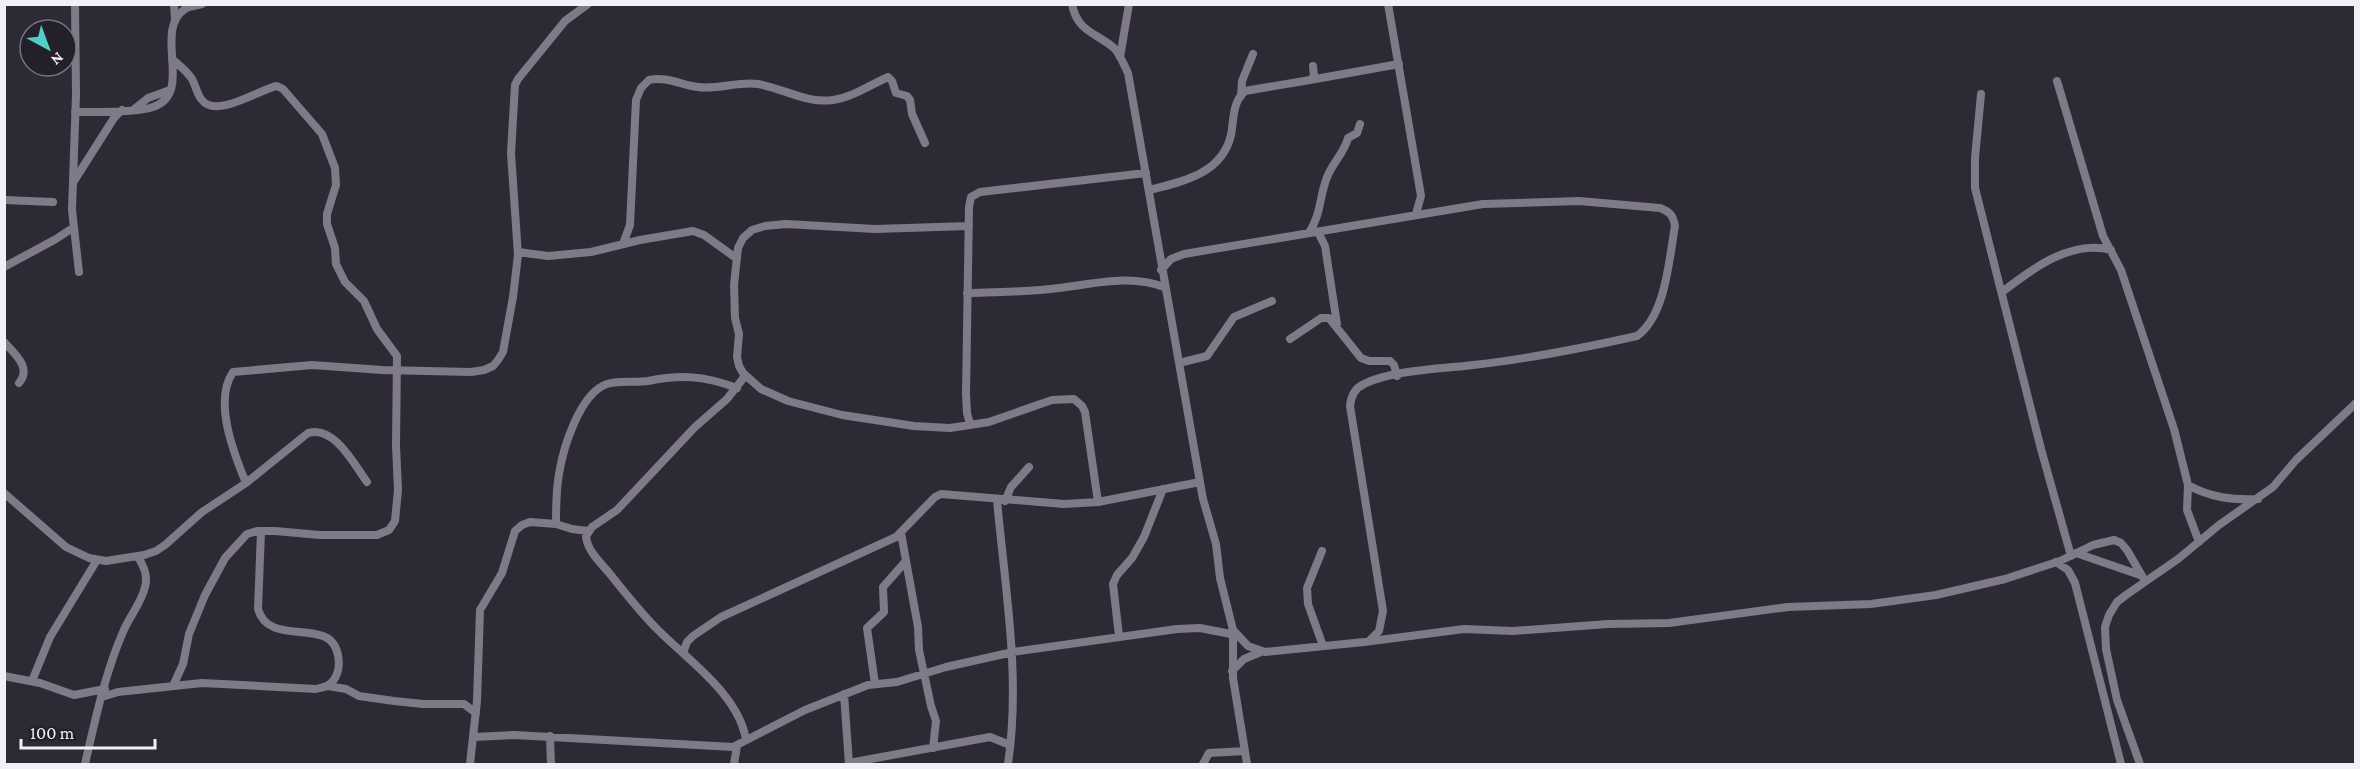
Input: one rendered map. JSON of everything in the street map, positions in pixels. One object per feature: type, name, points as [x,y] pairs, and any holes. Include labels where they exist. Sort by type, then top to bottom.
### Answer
[{"type":"street","points":[[75,4],[72,210],[79,272]]},
{"type":"street","points":[[75,112],[133,110],[148,98],[170,90],[173,82],[174,4]]},
{"type":"street","points":[[175,21],[179,14],[187,8],[202,4]]},
{"type":"street","points":[[246,483],[232,450],[225,408],[227,383],[232,372],[312,365],[471,372],[493,366],[503,352],[518,252],[511,153],[515,85],[565,21],[588,4]]},
{"type":"street","points":[[1072,4],[1073,11],[1086,29],[1116,49],[1128,73],[1203,499],[1216,544],[1220,578],[1232,632],[1232,671],[1247,765]]},
{"type":"street","points":[[1120,57],[1129,4]]},
{"type":"street","points":[[1388,4],[1421,196],[1416,214]]},
{"type":"street","points":[[1149,190],[1202,174],[1220,158],[1231,135],[1233,114],[1241,96],[1242,81],[1253,54]]},
{"type":"street","points":[[172,59],[191,77],[205,104],[222,106],[277,86],[283,89],[322,134],[328,145],[336,178],[327,214],[327,224],[335,248],[336,264],[345,282],[364,301],[377,329],[397,356],[398,370],[396,419],[398,490],[395,521],[389,530],[376,535],[320,535],[261,531],[247,534],[225,558],[205,595],[189,634],[183,664],[173,686]]},
{"type":"street","points":[[1241,96],[1249,90],[1399,64]]},
{"type":"street","points":[[1310,80],[1314,76],[1313,66]]},
{"type":"street","points":[[623,244],[630,218],[636,100],[640,88],[649,80],[670,80],[710,88],[756,84],[831,101],[888,77],[896,93],[910,99],[912,114],[925,143]]},
{"type":"street","points":[[2057,81],[2103,236],[2121,270],[2175,429],[2188,485],[2187,510],[2199,542]]},
{"type":"street","points":[[1981,94],[1975,158],[1975,188],[2041,449],[2074,555]]},
{"type":"street","points":[[73,183],[90,153],[122,110]]},
{"type":"street","points":[[1309,233],[1319,216],[1330,170],[1344,150],[1348,138],[1357,133],[1360,124]]},
{"type":"street","points":[[970,424],[966,394],[969,202],[976,193],[1146,173]]},
{"type":"street","points":[[4,200],[53,202]]},
{"type":"street","points":[[1161,270],[1171,259],[1184,254],[1483,204],[1579,201],[1660,208],[1673,216],[1675,225],[1665,278],[1654,316],[1647,329],[1637,336],[1520,359],[1429,369],[1361,385],[1351,397],[1350,406],[1383,611],[1379,631],[1369,641]]},
{"type":"street","points":[[969,225],[875,229],[786,224],[752,230],[743,238],[736,258],[734,285],[735,318],[739,334],[739,366],[745,376],[775,396],[825,411],[914,426],[950,428],[989,422],[1053,400],[1074,399],[1085,412],[1098,502]]},
{"type":"street","points":[[4,267],[74,227]]},
{"type":"street","points":[[518,252],[548,256],[591,252],[693,231],[704,235],[736,258]]},
{"type":"street","points":[[1318,232],[1325,246],[1337,325]]},
{"type":"street","points":[[2002,292],[2061,255],[2080,248],[2098,247],[2111,250]]},
{"type":"street","points":[[967,293],[1039,290],[1132,280],[1164,287]]},
{"type":"street","points":[[1179,363],[1203,358],[1211,352],[1234,317],[1272,301]]},
{"type":"street","points":[[1290,339],[1325,317],[1337,325],[1361,358],[1369,361],[1390,361],[1394,365],[1397,376]]},
{"type":"street","points":[[4,342],[24,367],[24,377],[19,383]]},
{"type":"street","points":[[556,524],[559,474],[568,439],[579,413],[595,391],[607,384],[645,381],[667,376],[717,381],[737,388]]},
{"type":"street","points":[[745,376],[727,399],[695,427],[617,510],[588,531],[586,541],[637,609],[683,653],[735,709],[746,740]]},
{"type":"street","points":[[2140,765],[2117,700],[2106,649],[2105,627],[2117,602],[2142,578],[2178,559],[2219,525],[2260,498],[2355,403]]},
{"type":"street","points":[[4,493],[66,548],[97,560],[106,561],[156,551],[202,512],[246,483],[308,433],[315,431],[326,434],[338,444],[367,482]]},
{"type":"street","points":[[1008,765],[1014,702],[1013,652],[1001,501],[1011,486],[1029,468]]},
{"type":"street","points":[[683,653],[687,642],[693,636],[721,617],[893,539],[935,497],[941,494],[948,493],[1001,501],[1064,504],[1098,502],[1200,482]]},
{"type":"street","points":[[2188,485],[2212,496],[2240,500],[2260,498]]},
{"type":"street","points":[[1119,636],[1113,584],[1144,537],[1163,489]]},
{"type":"street","points":[[470,765],[476,713],[480,610],[502,573],[515,531],[530,522],[556,524],[588,531]]},
{"type":"street","points":[[261,531],[258,609],[260,616],[265,623],[272,626],[288,631],[323,636],[332,642],[338,654],[337,670],[334,680],[328,686]]},
{"type":"street","points":[[901,533],[918,627],[918,644],[936,721],[933,748]]},
{"type":"street","points":[[1232,671],[1249,656],[1261,652],[1464,629],[1513,631],[1608,624],[1669,623],[1788,607],[1871,604],[1936,595],[2005,579],[2056,562],[2093,545],[2114,540],[2121,543],[2127,550],[2142,578]]},
{"type":"street","points":[[1322,550],[1307,588],[1308,604],[1323,646]]},
{"type":"street","points":[[2074,555],[2142,578]]},
{"type":"street","points":[[85,765],[123,631],[145,590],[147,579],[145,569],[138,556]]},
{"type":"street","points":[[32,681],[50,637],[97,560]]},
{"type":"street","points":[[875,684],[867,628],[884,612],[883,587],[906,561]]},
{"type":"street","points":[[2056,562],[2068,570],[2075,584],[2121,765]]},
{"type":"street","points":[[474,737],[550,736],[737,746],[805,710],[844,694],[875,684],[897,682],[1013,652],[1119,636],[1194,628],[1232,632],[1241,641],[1261,652]]},
{"type":"street","points":[[4,676],[32,681],[74,695],[202,683],[316,689],[328,686],[346,689],[359,696],[394,701],[465,704],[476,713]]},
{"type":"street","points":[[844,694],[849,764],[990,737],[1010,745]]},
{"type":"street","points":[[550,736],[551,765]]},
{"type":"street","points":[[734,765],[737,746]]},
{"type":"street","points":[[1203,765],[1209,753],[1245,751]]}]
